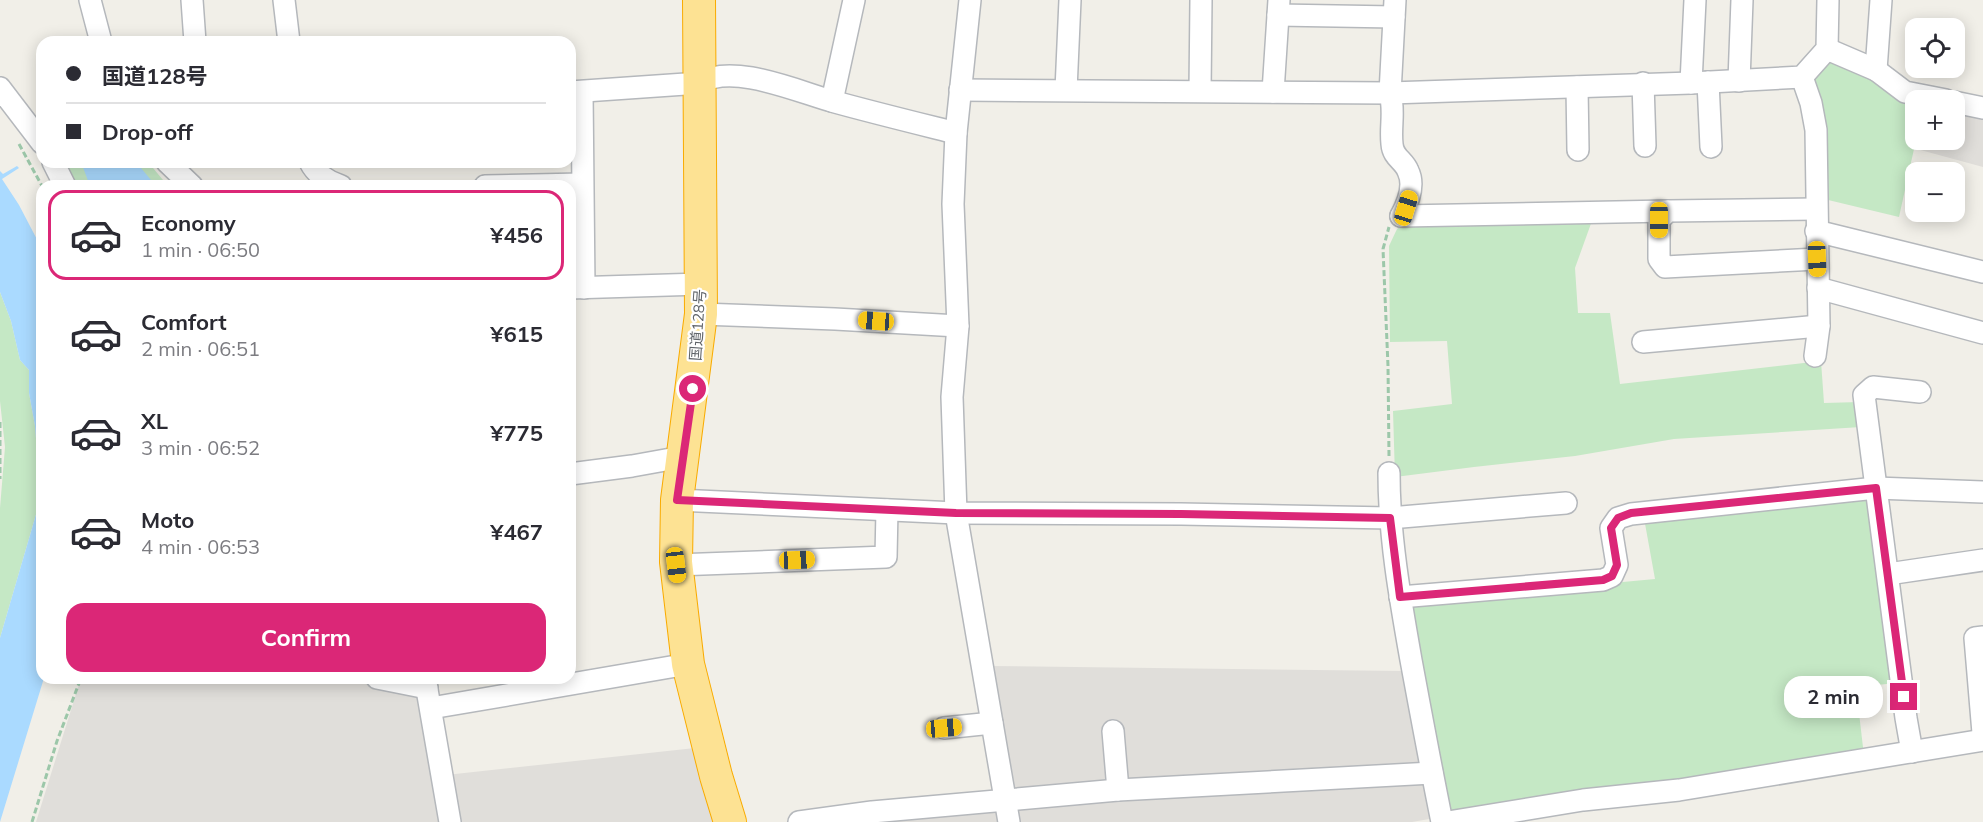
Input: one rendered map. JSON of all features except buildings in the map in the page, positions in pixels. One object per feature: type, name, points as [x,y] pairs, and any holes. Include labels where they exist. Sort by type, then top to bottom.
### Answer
[{"type":"highway","name":"国道128号","points":[[699,0],[701,299],[677,500],[676,565],[688,664],[730,822]]},
{"type":"street","points":[[90,0],[99,36]]},
{"type":"street","points":[[192,0],[195,36]]},
{"type":"street","points":[[284,0],[288,36]]},
{"type":"street","points":[[832,101],[854,0]]},
{"type":"street","points":[[970,0],[956,133],[953,204],[958,326],[952,398],[956,513],[1009,822]]},
{"type":"street","points":[[1066,90],[1070,0]]},
{"type":"street","points":[[1200,91],[1201,0]]},
{"type":"street","points":[[1695,0],[1700,82],[1711,147]]},
{"type":"street","points":[[1739,81],[1742,0]]},
{"type":"street","points":[[960,90],[1390,93],[1802,77],[1827,49],[1828,0]]},
{"type":"street","points":[[1876,70],[1881,0]]},
{"type":"street","points":[[1273,92],[1278,8],[1394,9],[1390,93],[1394,106],[1392,145],[1396,157],[1408,171],[1411,192],[1401,216]]},
{"type":"street","points":[[1827,49],[1876,70],[1905,92]]},
{"type":"street","points":[[956,133],[832,101],[779,83],[735,76],[709,77],[700,83],[576,92],[582,184],[577,288],[701,299],[835,318],[958,326]]},
{"type":"street","points":[[1802,77],[1811,103],[1816,130],[1819,326],[1815,356]]},
{"type":"street","points":[[1643,83],[1645,146]]},
{"type":"street","points":[[1577,87],[1578,150]]},
{"type":"street","points":[[0,88],[36,135]]},
{"type":"street","points":[[1965,104],[1983,108]]},
{"type":"street","points":[[173,168],[186,180]]},
{"type":"street","points":[[576,184],[582,184]]},
{"type":"street","points":[[1401,216],[1816,209]]},
{"type":"street","points":[[1668,211],[1659,220],[1659,259],[1665,267],[1817,259]]},
{"type":"street","points":[[1816,231],[1983,272]]},
{"type":"street","points":[[1818,288],[1983,333]]},
{"type":"street","points":[[1643,342],[1819,326]]},
{"type":"street","points":[[1912,752],[1864,395],[1873,387],[1920,392]]},
{"type":"street","points":[[576,473],[682,457]]},
{"type":"street","points":[[1389,473],[1390,518],[1400,597],[1442,822]]},
{"type":"street","points":[[1400,597],[1603,580],[1612,576],[1617,565],[1611,528],[1618,518],[1631,513],[1876,488],[1983,492]]},
{"type":"street","points":[[677,500],[956,513],[1390,518],[1566,502]]},
{"type":"street","points":[[676,565],[886,557],[887,510]]},
{"type":"street","points":[[1888,574],[1983,560]]},
{"type":"street","points":[[1983,637],[1975,638],[1983,733]]},
{"type":"street","points":[[576,676],[688,664]]},
{"type":"street","points":[[401,684],[428,691],[495,684]]},
{"type":"street","points":[[428,691],[450,822]]},
{"type":"street","points":[[944,728],[992,723]]},
{"type":"street","points":[[1113,731],[1118,790]]},
{"type":"street","points":[[1448,822],[1583,800],[1679,790],[1983,740]]},
{"type":"street","points":[[799,822],[872,812],[1118,790],[1432,773]]},
{"type":"path","points":[[15,138],[39,180]]},
{"type":"path","points":[[1389,473],[1388,366],[1383,249],[1388,228],[1401,216]]},
{"type":"path","points":[[0,422],[0,479]]},
{"type":"path","points":[[32,822],[57,741],[79,684]]},
{"type":"shaded area","points":[[1965,110],[1983,114],[1983,167],[1920,150],[1965,150]]},
{"type":"shaded area","points":[[988,666],[1405,671],[1435,818],[1412,822],[1014,822]]},
{"type":"shaded area","points":[[79,684],[393,684],[414,688],[424,695],[446,822],[36,822]]},
{"type":"shaded area","points":[[695,748],[716,822],[453,822],[446,775]]},
{"type":"shaded area","points":[[999,804],[1001,822],[858,822]]},
{"type":"green space","points":[[1826,56],[1905,95],[1905,150],[1914,150],[1911,162],[1905,162],[1905,190],[1899,217],[1824,199],[1808,75]]},
{"type":"green space","points":[[64,168],[153,168],[163,180],[70,180]]},
{"type":"green space","points":[[1593,218],[1575,268],[1578,313],[1610,313],[1620,384],[1821,361],[1824,403],[1860,402],[1861,427],[1674,439],[1575,456],[1395,477],[1393,411],[1452,404],[1447,341],[1390,342],[1389,246],[1397,229],[1408,222]]},
{"type":"green space","points":[[0,292],[11,321],[20,360],[29,370],[29,393],[36,438],[36,514],[0,638],[0,508],[5,447],[0,401]]},
{"type":"green space","points":[[1868,496],[1897,683],[1856,687],[1864,756],[1447,816],[1409,602],[1655,579],[1644,518]]},
{"type":"water","points":[[17,166],[19,168],[2,179],[36,238],[36,438],[29,393],[29,370],[20,360],[11,321],[0,292],[0,171],[3,174]]},
{"type":"water","points":[[83,168],[141,168],[151,180],[88,180]]},
{"type":"water","points":[[36,514],[36,684],[42,684],[0,822],[0,638]]},
{"type":"route","points":[[693,389],[677,500],[956,513],[1390,518],[1400,597],[1603,580],[1612,576],[1617,565],[1611,528],[1618,518],[1631,513],[1876,488],[1904,697]]}]
